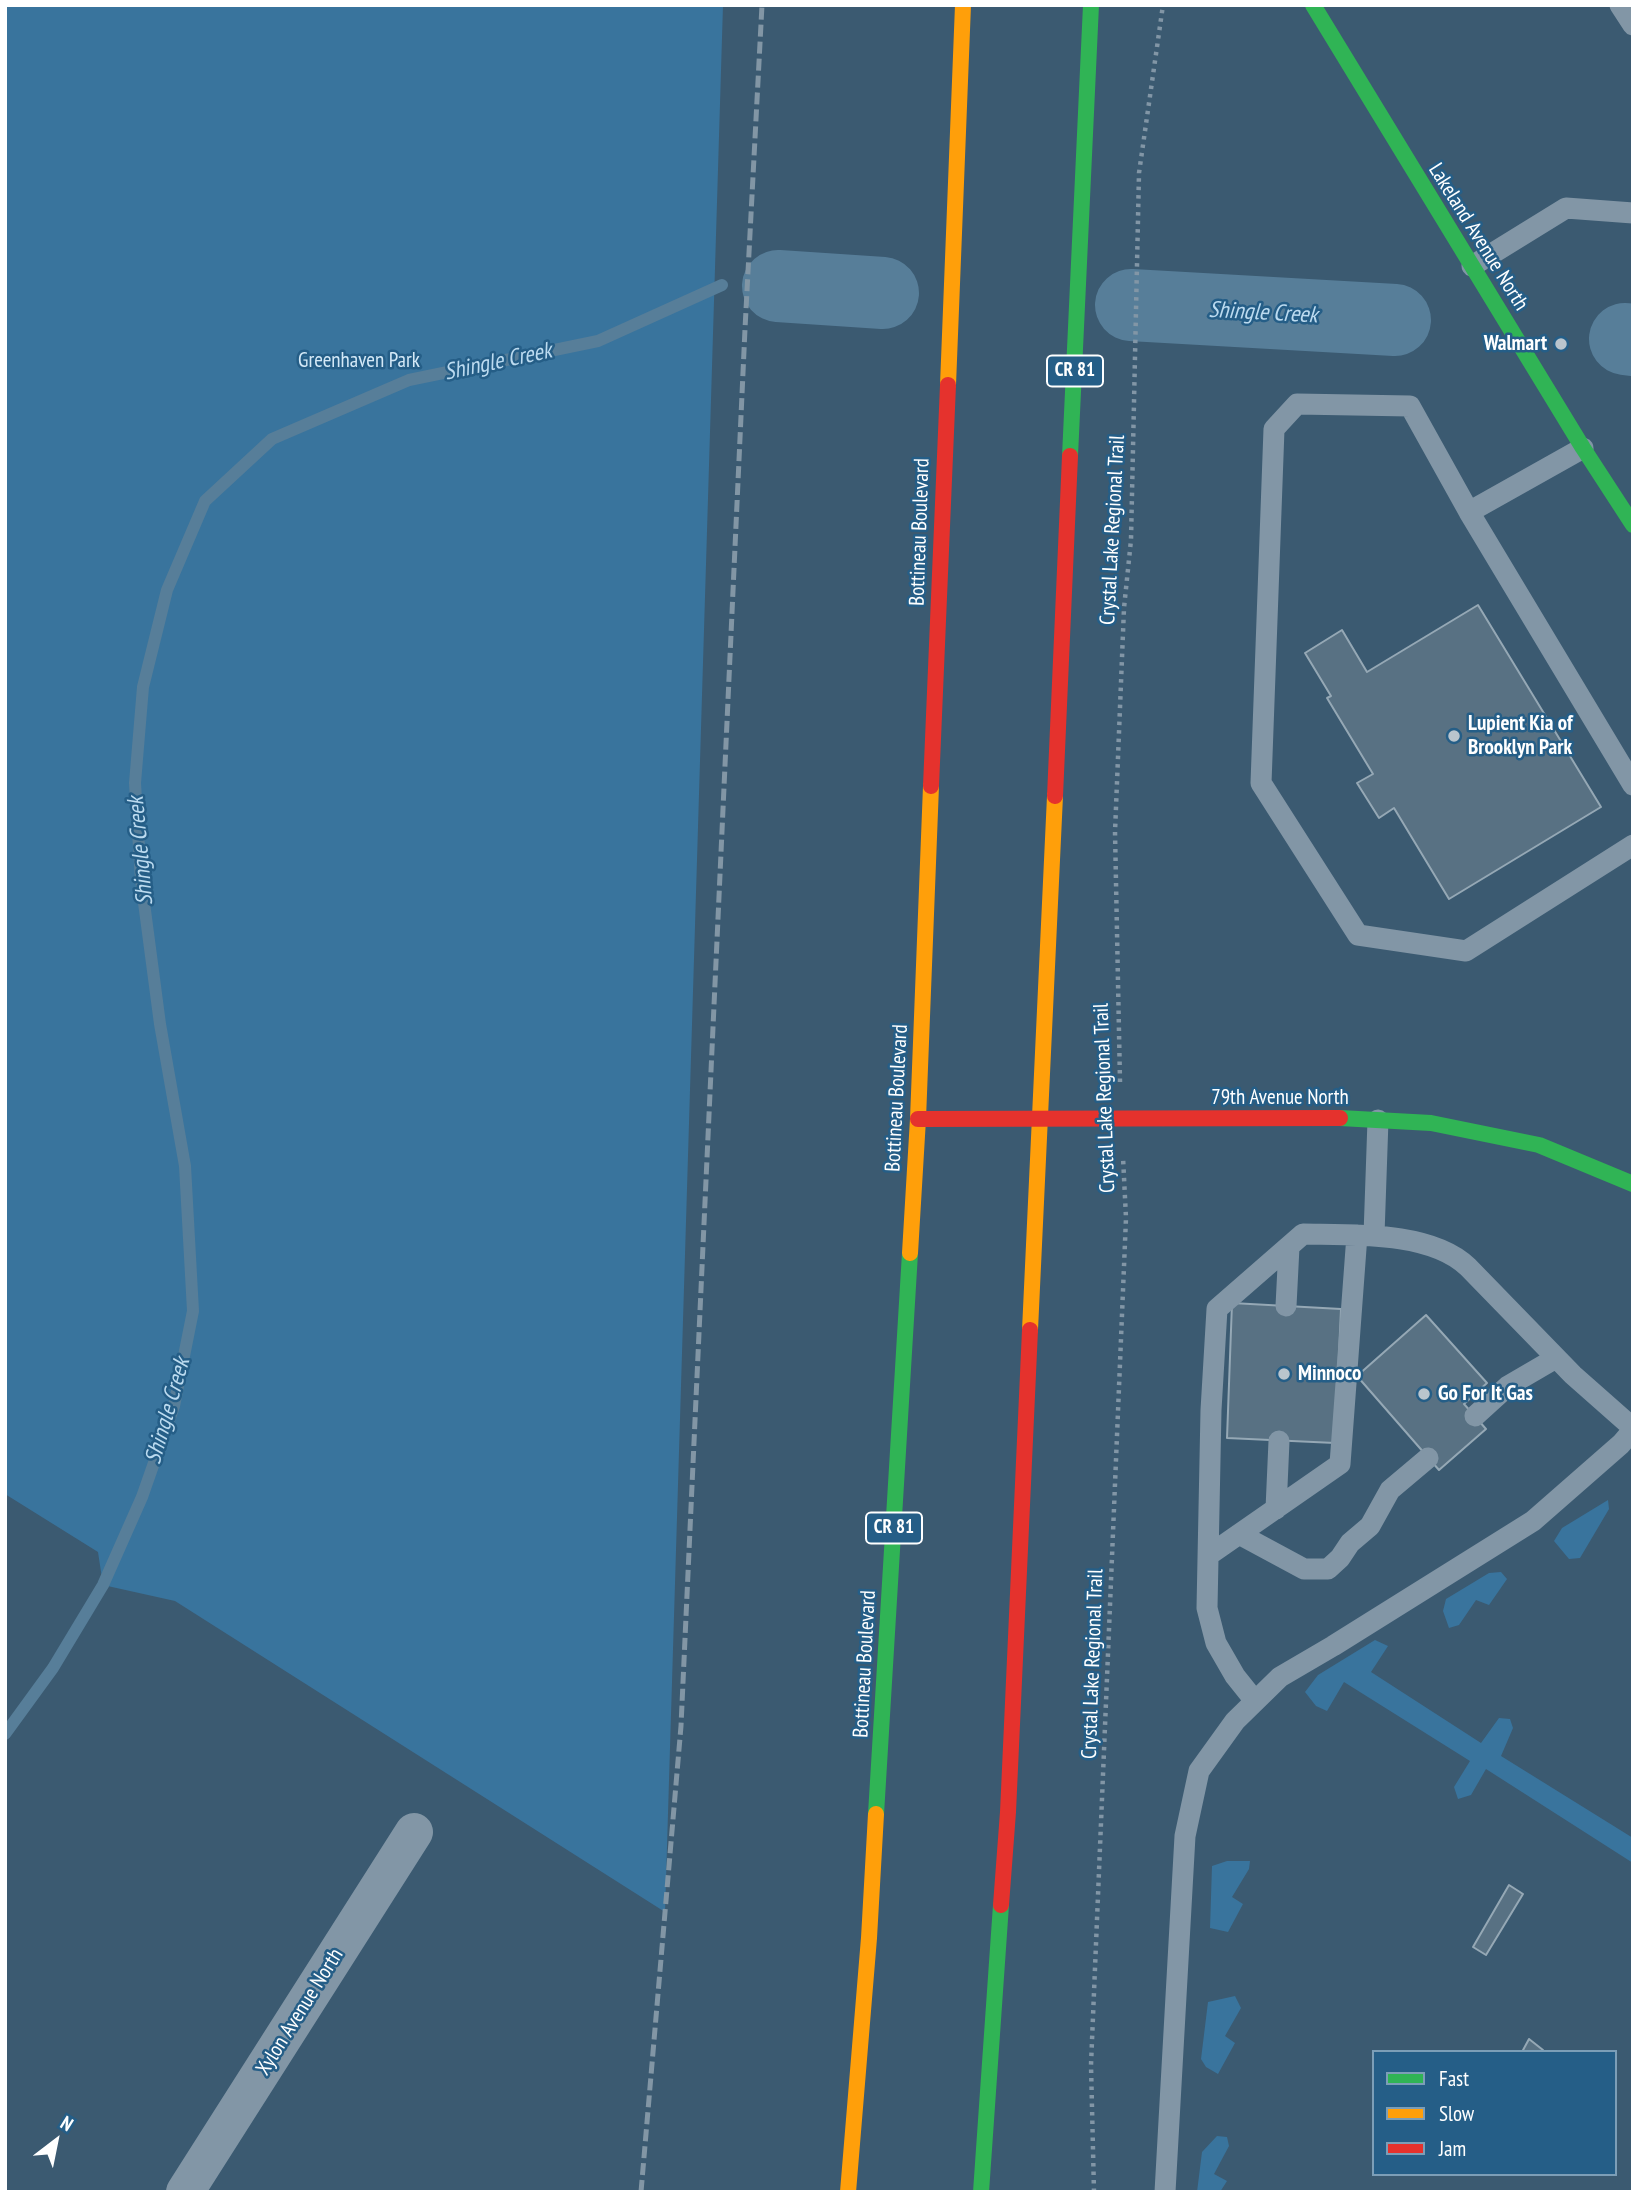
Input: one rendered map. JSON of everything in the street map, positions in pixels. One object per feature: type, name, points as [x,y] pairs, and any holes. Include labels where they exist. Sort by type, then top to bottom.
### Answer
[{"type":"main road","name":"Bottineau Boulevard","points":[[848,2192],[869,1938],[918,1119],[963,5]]},
{"type":"main road","name":"CR 81","points":[[981,2192],[1008,1812],[1091,5]]},
{"type":"main road","name":"Lakeland Avenue North","points":[[1313,5],[1583,448],[1633,525]]},
{"type":"main road","name":"79th Avenue North","points":[[918,1119],[1326,1117],[1431,1123],[1539,1145],[1633,1184]]},
{"type":"street","name":"Xylon Avenue North","points":[[185,2192],[414,1832]]},
{"type":"lane","points":[[1620,5],[1633,25]]},
{"type":"lane","points":[[1472,266],[1566,208],[1633,212]]},
{"type":"lane","points":[[1633,785],[1469,512],[1410,406],[1297,404],[1273,429],[1261,783],[1358,935],[1466,951],[1633,845]]},
{"type":"lane","points":[[1469,512],[1583,448]]},
{"type":"lane","points":[[1605,481],[1633,479]]},
{"type":"lane","points":[[1209,1555],[1340,1464],[1378,1120]]},
{"type":"lane","points":[[1165,2192],[1185,1836],[1199,1771],[1235,1721],[1280,1677],[1533,1521],[1620,1444],[1633,1429],[1556,1358],[1458,1258],[1442,1249],[1365,1235],[1303,1234],[1217,1309],[1207,1608],[1216,1643],[1235,1676],[1255,1701]]},
{"type":"lane","points":[[1286,1306],[1289,1247]]},
{"type":"lane","points":[[1475,1416],[1508,1386],[1556,1358]]},
{"type":"lane","points":[[1276,1509],[1279,1441]]},
{"type":"lane","points":[[1239,1534],[1304,1569],[1328,1569],[1350,1543],[1370,1526],[1390,1490],[1429,1458]]},
{"type":"path","name":"Crystal Lake Regional Trail","points":[[1094,2192],[1091,2065],[1126,1218],[1117,1035],[1115,832],[1124,608],[1131,540],[1139,173],[1163,5]]},
{"type":"green space","name":"Greenhaven Park","points":[[5,5],[723,5],[665,1912],[175,1601],[103,1585],[98,1552],[5,1494]]},
{"type":"green space","points":[[1608,1500],[1609,1509],[1580,1558],[1569,1559],[1554,1541],[1562,1528]]},
{"type":"green space","points":[[1501,1572],[1507,1579],[1489,1605],[1476,1600],[1459,1625],[1449,1628],[1443,1611],[1446,1599],[1489,1573]]},
{"type":"green space","points":[[1375,1640],[1388,1646],[1371,1672],[1481,1743],[1499,1718],[1510,1719],[1513,1728],[1501,1756],[1633,1838],[1633,1863],[1486,1769],[1471,1795],[1458,1799],[1454,1787],[1470,1761],[1344,1682],[1327,1711],[1316,1706],[1305,1692],[1318,1675]]},
{"type":"green space","points":[[1227,1861],[1250,1861],[1249,1869],[1232,1897],[1243,1904],[1228,1932],[1210,1928],[1212,1866]]},
{"type":"green space","points":[[1235,1996],[1241,2008],[1225,2036],[1235,2043],[1218,2074],[1206,2067],[1201,2059],[1208,2002]]},
{"type":"green space","points":[[1217,2136],[1227,2137],[1229,2146],[1214,2174],[1227,2181],[1220,2192],[1197,2192],[1202,2152]]},
{"type":"building","name":"Lupient Kia of Brooklyn Park","points":[[1478,605],[1601,807],[1449,899],[1394,808],[1379,818],[1357,783],[1373,774],[1327,698],[1331,696],[1305,653],[1342,630],[1367,672]]},
{"type":"building","name":"Minnoco","points":[[1232,1303],[1341,1309],[1335,1443],[1227,1438]]},
{"type":"building","name":"Go For It Gas","points":[[1426,1315],[1487,1383],[1464,1404],[1486,1429],[1439,1470],[1357,1376]]},
{"type":"building","points":[[1509,1885],[1523,1894],[1486,1955],[1473,1947]]},
{"type":"building","points":[[1529,2039],[1543,2050],[1523,2050]]},
{"type":"waterway","name":"Shingle Creek","points":[[5,1734],[53,1668],[103,1585],[142,1497],[174,1406],[193,1311],[185,1166],[160,1024],[141,880],[135,783],[143,687],[167,590],[205,501],[272,439],[409,380],[598,341],[722,285]]},
{"type":"waterway","name":"Shingle Creek","points":[[778,286],[883,293]]},
{"type":"waterway","name":"Shingle Creek","points":[[1131,305],[1395,320]]},
{"type":"waterway","name":"Shingle Creek","points":[[1625,339],[1633,340]]},
{"type":"railway","points":[[641,2192],[681,1726],[762,5]]},
{"type":"traffic: fast","points":[[1070,456],[1091,5]]},
{"type":"traffic: fast","points":[[1313,5],[1583,448],[1633,525]]},
{"type":"traffic: fast","points":[[1340,1118],[1431,1123],[1539,1145],[1633,1184]]},
{"type":"traffic: fast","points":[[876,1814],[910,1253]]},
{"type":"traffic: fast","points":[[981,2192],[1001,1905]]},
{"type":"traffic: slow","points":[[948,385],[963,5]]},
{"type":"traffic: slow","points":[[910,1253],[931,786]]},
{"type":"traffic: slow","points":[[1030,1330],[1055,796]]},
{"type":"traffic: slow","points":[[848,2192],[869,1938],[876,1814]]},
{"type":"traffic: jam","points":[[931,786],[948,385]]},
{"type":"traffic: jam","points":[[1055,796],[1070,456]]},
{"type":"traffic: jam","points":[[918,1119],[1340,1118]]},
{"type":"traffic: jam","points":[[1001,1905],[1008,1812],[1030,1330]]},
{"type":"place","name":"Walmart","points":[[1561,344]]},
{"type":"place","name":"Lupient Kia of Brooklyn Park","points":[[1454,736]]},
{"type":"place","name":"Minnoco","points":[[1284,1374]]},
{"type":"place","name":"Go For It Gas","points":[[1424,1394]]}]
